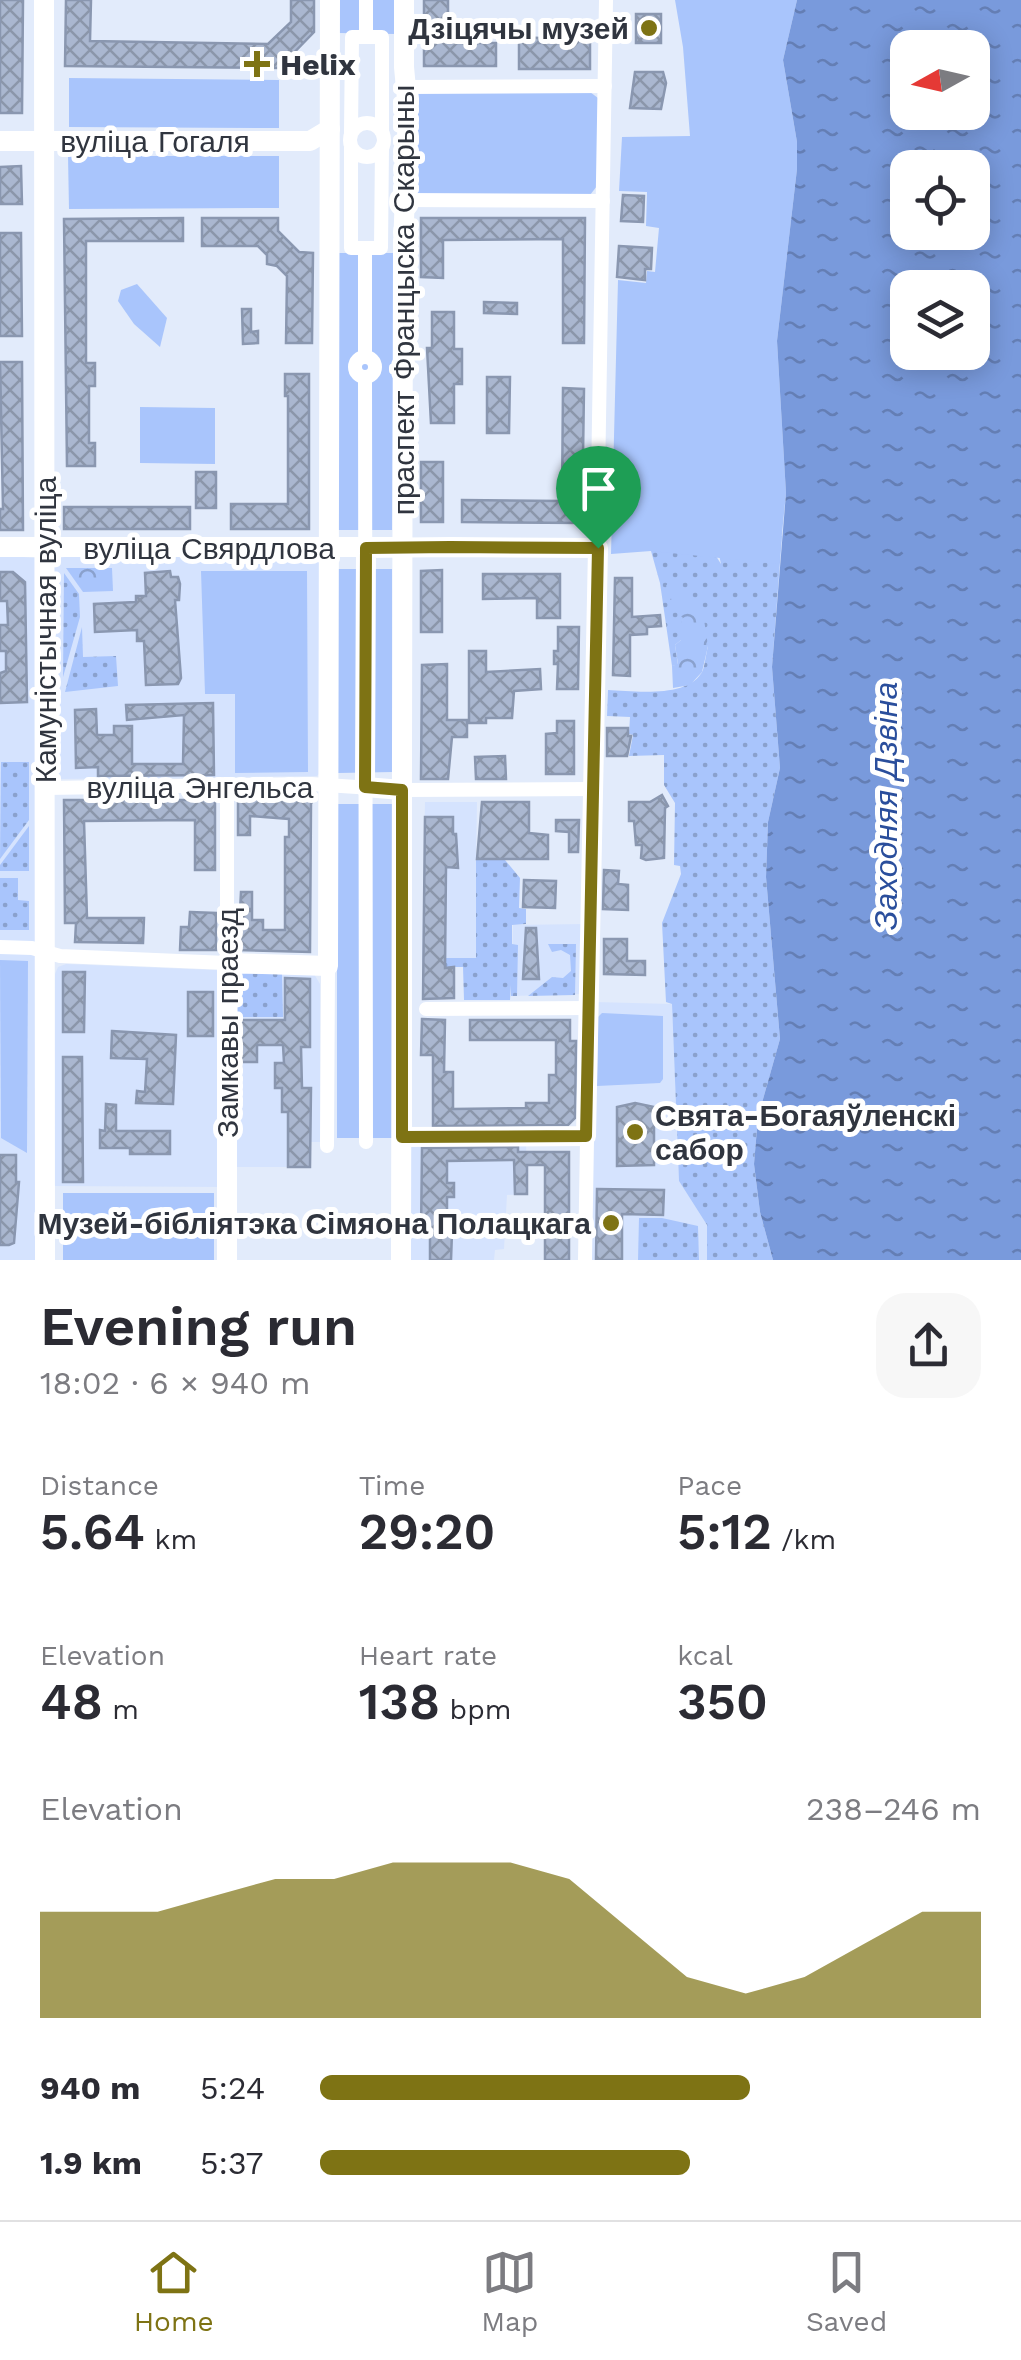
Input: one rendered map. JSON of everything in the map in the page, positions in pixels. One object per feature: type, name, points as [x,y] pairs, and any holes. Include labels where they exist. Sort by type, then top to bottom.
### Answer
[{"type":"street","name":"Камуністычная вуліца","points":[[44,0],[46,1260]]},
{"type":"street","points":[[327,1146],[330,0]]},
{"type":"street","points":[[366,0],[366,37]]},
{"type":"street","name":"праспект Францыска Скарыны","points":[[400,1260],[404,0]]},
{"type":"street","points":[[585,1260],[606,0]]},
{"type":"street","points":[[352,37],[366,37],[382,37],[382,248],[351,248],[352,37]]},
{"type":"street","points":[[406,87],[605,86]]},
{"type":"street","points":[[351,140],[366,123],[373,124],[382,140]]},
{"type":"street","points":[[330,129],[310,141],[330,154]]},
{"type":"street","points":[[351,140],[366,157],[382,140]]},
{"type":"street","name":"вуліца Гогаля","points":[[0,141],[310,141]]},
{"type":"street","points":[[405,200],[603,200]]},
{"type":"street","points":[[365,248],[365,356],[356,360],[354,366],[356,373],[365,377],[366,1142]]},
{"type":"street","name":"вуліца Свярдлова","points":[[0,547],[598,548]]},
{"type":"street","name":"Замкавы праезд","points":[[227,786],[227,1260]]},
{"type":"street","name":"вуліца Энгельса","points":[[46,788],[593,789]]},
{"type":"street","points":[[0,947],[32,948],[60,956],[328,966]]},
{"type":"street","points":[[426,1009],[588,1008]]},
{"type":"street","points":[[402,1137],[586,1136]]},
{"type":"shaded area","points":[[0,555],[35,558],[38,1260],[0,1260]]},
{"type":"shaded area","points":[[310,556],[319,561],[320,567],[317,776],[55,776],[57,559]]},
{"type":"shaded area","points":[[425,802],[477,802],[476,860],[501,862],[499,958],[422,962]]},
{"type":"shaded area","points":[[585,924],[584,994],[511,996],[513,925]]},
{"type":"shaded area","points":[[66,964],[314,974],[320,984],[320,1142],[310,1142],[310,1167],[219,1167],[219,1187],[54,1186],[55,974],[58,967]]},
{"type":"shaded area","points":[[594,1002],[672,1004],[679,1181],[707,1225],[707,1260],[591,1260]]},
{"type":"shaded area","points":[[526,1141],[527,1194],[507,1195],[504,1249],[495,1250],[494,1260],[409,1260],[410,1144]]},
{"type":"green space","points":[[339,0],[395,0],[395,34],[339,33]]},
{"type":"green space","points":[[675,0],[797,0],[783,60],[797,142],[797,169],[777,341],[786,493],[779,564],[651,551],[611,554],[618,280],[646,283],[647,271],[655,272],[659,228],[646,226],[647,192],[619,191],[622,137],[690,136]]},
{"type":"green space","points":[[69,78],[279,80],[279,128],[69,127]]},
{"type":"green space","points":[[417,92],[590,92],[598,98],[597,186],[590,195],[416,194]]},
{"type":"green space","points":[[68,156],[279,156],[279,208],[69,209]]},
{"type":"green space","points":[[338,253],[394,253],[392,530],[337,530]]},
{"type":"green space","points":[[137,284],[167,318],[160,347],[134,324],[118,301],[121,290]]},
{"type":"green space","points":[[140,407],[215,408],[215,464],[140,463]]},
{"type":"green space","points":[[711,518],[782,536],[772,667],[780,768],[768,822],[766,877],[780,1039],[758,1117],[754,1164],[760,1212],[773,1260],[707,1260],[707,1225],[679,1181],[672,1004],[666,1002],[662,923],[681,874],[680,866],[674,865],[675,803],[664,785],[664,755],[629,756],[633,735],[629,734],[630,717],[607,716],[608,690],[674,689],[686,686],[703,670],[708,646],[672,595],[683,618],[681,640],[675,645],[678,665],[672,666],[660,583],[651,551],[711,548],[721,564]]},
{"type":"green space","points":[[66,568],[112,568],[113,591],[83,592]]},
{"type":"green space","points":[[338,569],[392,569],[393,772],[338,773]]},
{"type":"green space","points":[[201,571],[307,571],[308,772],[235,773],[235,694],[205,694]]},
{"type":"green space","points":[[64,573],[79,594],[80,617],[63,677]]},
{"type":"green space","points":[[672,577],[703,613],[708,646],[702,672],[690,685],[673,688],[672,666],[678,664],[675,645],[681,640],[683,618],[669,604],[672,595],[666,586]]},
{"type":"green space","points":[[82,627],[83,657],[116,656],[118,686],[65,692]]},
{"type":"green space","points":[[1,762],[29,762],[29,820],[0,859]]},
{"type":"green space","points":[[337,804],[394,804],[393,1138],[337,1138]]},
{"type":"green space","points":[[29,826],[29,871],[0,871],[0,865]]},
{"type":"green space","points":[[476,860],[505,860],[520,878],[519,908],[526,909],[526,924],[512,925],[512,944],[518,945],[517,996],[511,996],[511,985],[510,1000],[464,1000],[463,967],[443,967],[446,958],[476,958]]},
{"type":"green space","points":[[0,878],[18,878],[18,900],[29,901],[29,930],[0,930]]},
{"type":"green space","points":[[548,944],[576,944],[575,995],[528,996],[552,977],[563,978],[571,971],[570,955],[561,950],[552,952]]},
{"type":"green space","points":[[0,960],[28,961],[27,1153],[1,1138]]},
{"type":"green space","points":[[238,974],[282,974],[283,1017],[238,1017]]},
{"type":"green space","points":[[602,1013],[663,1016],[660,1083],[597,1086],[598,1017]]},
{"type":"green space","points":[[63,1193],[214,1193],[214,1260],[63,1260]]},
{"type":"green space","points":[[639,1218],[662,1218],[698,1226],[699,1260],[638,1260]]},
{"type":"water","name":"Заходняя Дзвіна","points":[[797,0],[1021,0],[1021,1260],[773,1260],[760,1212],[754,1164],[758,1117],[780,1039],[766,877],[768,822],[780,768],[772,667],[786,493],[777,341],[797,142],[783,60]]},
{"type":"building","points":[[0,0],[23,0],[22,113],[0,113]]},
{"type":"building","points":[[66,0],[91,0],[90,41],[268,44],[291,22],[291,0],[314,0],[314,32],[279,68],[65,66]]},
{"type":"building","points":[[424,0],[448,0],[448,43],[496,43],[496,66],[424,66]]},
{"type":"building","name":"Дзіцячы музей","points":[[636,14],[661,14],[661,43],[636,43]]},
{"type":"building","points":[[519,37],[539,38],[539,43],[570,43],[570,38],[590,38],[590,69],[519,69]]},
{"type":"building","points":[[635,72],[663,72],[666,83],[661,109],[630,108]]},
{"type":"building","points":[[21,166],[22,204],[0,204],[0,167]]},
{"type":"building","points":[[623,195],[644,196],[643,222],[621,221]]},
{"type":"building","points":[[183,218],[183,241],[86,241],[86,363],[95,363],[95,386],[89,386],[89,443],[95,443],[95,466],[67,466],[64,219]]},
{"type":"building","points":[[202,218],[278,218],[278,231],[299,252],[313,253],[312,343],[286,343],[287,276],[277,266],[267,264],[267,255],[258,246],[202,246]]},
{"type":"building","points":[[421,218],[585,218],[584,343],[563,343],[563,239],[443,240],[443,278],[421,277]]},
{"type":"building","points":[[0,233],[21,233],[22,336],[0,336]]},
{"type":"building","points":[[619,246],[652,248],[651,269],[645,269],[645,280],[617,277]]},
{"type":"building","points":[[484,302],[517,303],[517,314],[484,313]]},
{"type":"building","points":[[242,309],[251,309],[251,332],[258,331],[258,343],[243,344]]},
{"type":"building","points":[[432,312],[454,312],[454,349],[462,349],[462,384],[454,384],[454,423],[431,423],[427,348],[432,348]]},
{"type":"building","points":[[0,362],[22,362],[23,530],[0,530]]},
{"type":"building","points":[[285,374],[309,374],[309,529],[231,529],[231,504],[288,504]]},
{"type":"building","points":[[487,377],[510,377],[509,433],[487,433]]},
{"type":"building","points":[[563,388],[584,389],[582,523],[462,522],[462,500],[562,501]]},
{"type":"building","points":[[421,462],[443,462],[443,522],[421,522]]},
{"type":"building","points":[[196,472],[216,472],[216,508],[196,508]]},
{"type":"building","points":[[64,507],[190,507],[190,529],[64,529]]},
{"type":"building","points":[[442,570],[442,632],[421,632],[421,571]]},
{"type":"building","points":[[170,571],[180,584],[179,600],[175,600],[181,678],[178,684],[146,685],[144,641],[137,641],[137,630],[95,632],[94,604],[136,602],[136,596],[146,596],[145,573]]},
{"type":"building","points":[[0,572],[13,572],[25,582],[27,702],[0,703],[0,673],[6,671],[6,651],[0,651],[0,625],[8,625],[7,601],[0,601]]},
{"type":"building","points":[[483,574],[560,574],[560,618],[537,618],[537,598],[483,599]]},
{"type":"building","points":[[615,578],[632,578],[632,617],[660,615],[661,626],[647,627],[647,634],[630,635],[630,676],[613,675]]},
{"type":"building","points":[[558,627],[579,627],[578,689],[557,689],[554,651],[558,651]]},
{"type":"building","points":[[469,651],[486,651],[486,672],[540,669],[541,689],[514,691],[512,718],[486,718],[486,723],[469,723]]},
{"type":"building","points":[[447,664],[447,720],[467,720],[467,737],[452,737],[448,779],[421,779],[422,665]]},
{"type":"building","points":[[213,703],[214,775],[98,776],[98,767],[76,768],[75,710],[96,709],[97,735],[114,735],[114,726],[132,726],[132,764],[183,764],[184,715],[127,720],[126,705]]},
{"type":"building","points":[[557,721],[574,721],[574,774],[546,774],[546,734],[557,733]]},
{"type":"building","points":[[607,728],[628,728],[631,736],[627,756],[607,756]]},
{"type":"building","points":[[505,756],[506,779],[476,779],[475,757]]},
{"type":"building","points":[[315,795],[311,804],[310,952],[238,950],[241,892],[252,892],[252,920],[263,920],[263,930],[285,930],[285,837],[289,837],[289,819],[250,816],[250,835],[238,835],[238,796]]},
{"type":"building","points":[[662,795],[668,806],[664,858],[646,860],[641,858],[642,845],[636,845],[634,821],[629,821],[629,802],[650,802]]},
{"type":"building","points":[[64,800],[215,800],[215,870],[195,870],[195,820],[84,821],[87,918],[144,918],[143,943],[75,942],[76,923],[65,923]]},
{"type":"building","points":[[482,802],[529,802],[529,833],[548,835],[548,859],[477,859]]},
{"type":"building","points":[[425,817],[453,817],[456,834],[458,868],[446,867],[445,968],[454,967],[454,998],[423,999]]},
{"type":"building","points":[[556,820],[579,820],[578,852],[569,852],[569,832],[556,831]]},
{"type":"building","points":[[604,870],[619,871],[618,884],[628,885],[628,910],[603,909]]},
{"type":"building","points":[[524,880],[556,881],[555,908],[523,907]]},
{"type":"building","points":[[190,912],[216,913],[216,950],[180,950],[181,927],[189,927]]},
{"type":"building","points":[[526,928],[536,928],[539,979],[523,979]]},
{"type":"building","points":[[604,939],[627,939],[627,961],[645,961],[645,975],[604,974]]},
{"type":"building","points":[[63,972],[85,972],[84,1032],[63,1032]]},
{"type":"building","points":[[285,978],[310,979],[310,1047],[301,1047],[302,1088],[311,1088],[310,1167],[288,1167],[288,1112],[282,1112],[282,1088],[275,1088],[275,1063],[284,1063],[283,1045],[257,1045],[257,1062],[241,1062],[241,1020],[285,1020]]},
{"type":"building","points":[[188,992],[213,992],[213,1036],[188,1036]]},
{"type":"building","points":[[422,1019],[445,1020],[444,1072],[453,1072],[453,1109],[526,1108],[526,1103],[549,1103],[549,1075],[556,1075],[556,1040],[470,1040],[470,1020],[570,1020],[570,1041],[576,1041],[575,1118],[568,1125],[433,1126],[433,1055],[421,1055]]},
{"type":"building","points":[[112,1031],[176,1035],[173,1104],[136,1103],[137,1091],[145,1092],[147,1059],[111,1058]]},
{"type":"building","points":[[63,1057],[82,1057],[83,1182],[63,1182]]},
{"type":"building","name":"Свята-Богаяўленскі сабор","points":[[635,1103],[654,1107],[654,1165],[617,1166],[617,1107]]},
{"type":"building","points":[[106,1104],[116,1105],[116,1131],[170,1131],[170,1154],[130,1154],[130,1148],[100,1148]]},
{"type":"building","points":[[518,1147],[518,1152],[569,1152],[569,1260],[545,1260],[545,1165],[527,1165],[527,1194],[515,1194],[514,1160],[447,1161],[447,1183],[454,1183],[454,1197],[447,1197],[451,1260],[430,1260],[430,1235],[421,1235],[422,1148]]},
{"type":"building","points":[[0,1155],[16,1155],[19,1182],[14,1243],[9,1245],[0,1245]]},
{"type":"building","points":[[597,1189],[664,1190],[663,1215],[622,1214],[622,1260],[596,1260]]},
{"type":"place","name":"Дзіцячы музей","points":[[649,28]]},
{"type":"place","name":"Helix","points":[[257,64]]},
{"type":"place","name":"Свята-Богаяўленскі сабор","points":[[635,1132]]},
{"type":"place","name":"Музей-бібліятэка Сімяона Полацкага","points":[[611,1223]]},
{"type":"route","points":[[366,548],[598,548],[586,1136],[402,1137],[402,790],[365,787],[366,548]]}]
